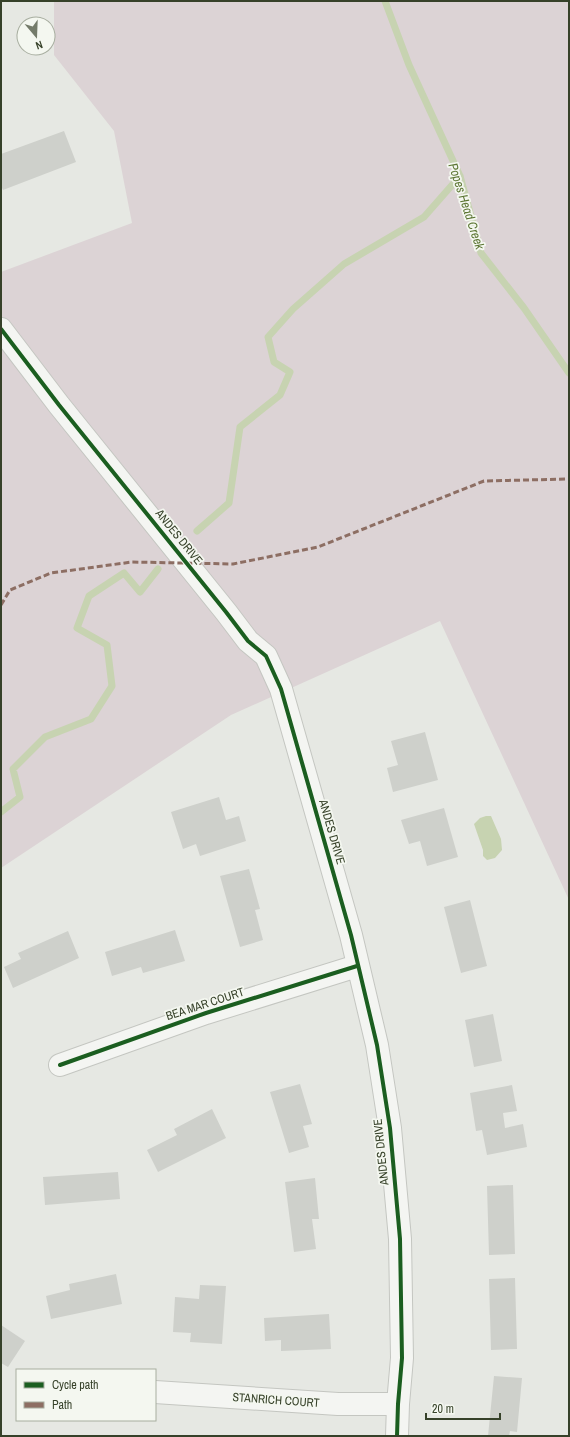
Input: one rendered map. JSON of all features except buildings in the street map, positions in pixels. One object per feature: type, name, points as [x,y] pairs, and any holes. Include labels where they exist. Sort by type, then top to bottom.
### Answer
[{"type":"street","name":"ANDES DRIVE","points":[[1,329],[59,405],[248,641],[266,656],[281,689],[350,935],[377,1045],[390,1128],[400,1239],[402,1358],[397,1436]]},
{"type":"street","name":"BEA MAR COURT","points":[[60,1065],[206,1013],[357,966]]},
{"type":"street","name":"STANRICH COURT","points":[[156,1392],[338,1404],[398,1404]]},
{"type":"shaded area","points":[[54,1],[569,1],[569,900],[440,621],[231,715],[1,868],[1,272],[132,223],[114,131],[55,56],[56,56],[56,16],[54,16]]},
{"type":"shaded area","points":[[491,816],[501,839],[502,850],[495,858],[487,860],[483,856],[483,850],[474,824],[480,818]]},
{"type":"waterway","name":"Popes Head Creek","points":[[385,1],[409,65],[460,176],[481,253],[524,308],[569,373]]},
{"type":"waterway","points":[[197,531],[229,503],[240,427],[280,395],[290,372],[274,362],[268,337],[293,309],[344,264],[424,217],[460,176]]},
{"type":"waterway","points":[[1,812],[20,797],[13,769],[45,737],[91,719],[112,686],[107,645],[77,628],[89,596],[124,573],[140,592],[158,569]]},
{"type":"marked path","points":[[1,605],[10,590],[51,573],[132,562],[233,564],[318,547],[484,481],[569,479]]},
{"type":"cycle path","points":[[1,329],[59,405],[248,641],[266,656],[281,689],[351,935],[377,1045],[390,1128],[400,1239],[402,1358],[397,1436]]},
{"type":"cycle path","points":[[60,1065],[206,1013],[357,966]]}]
